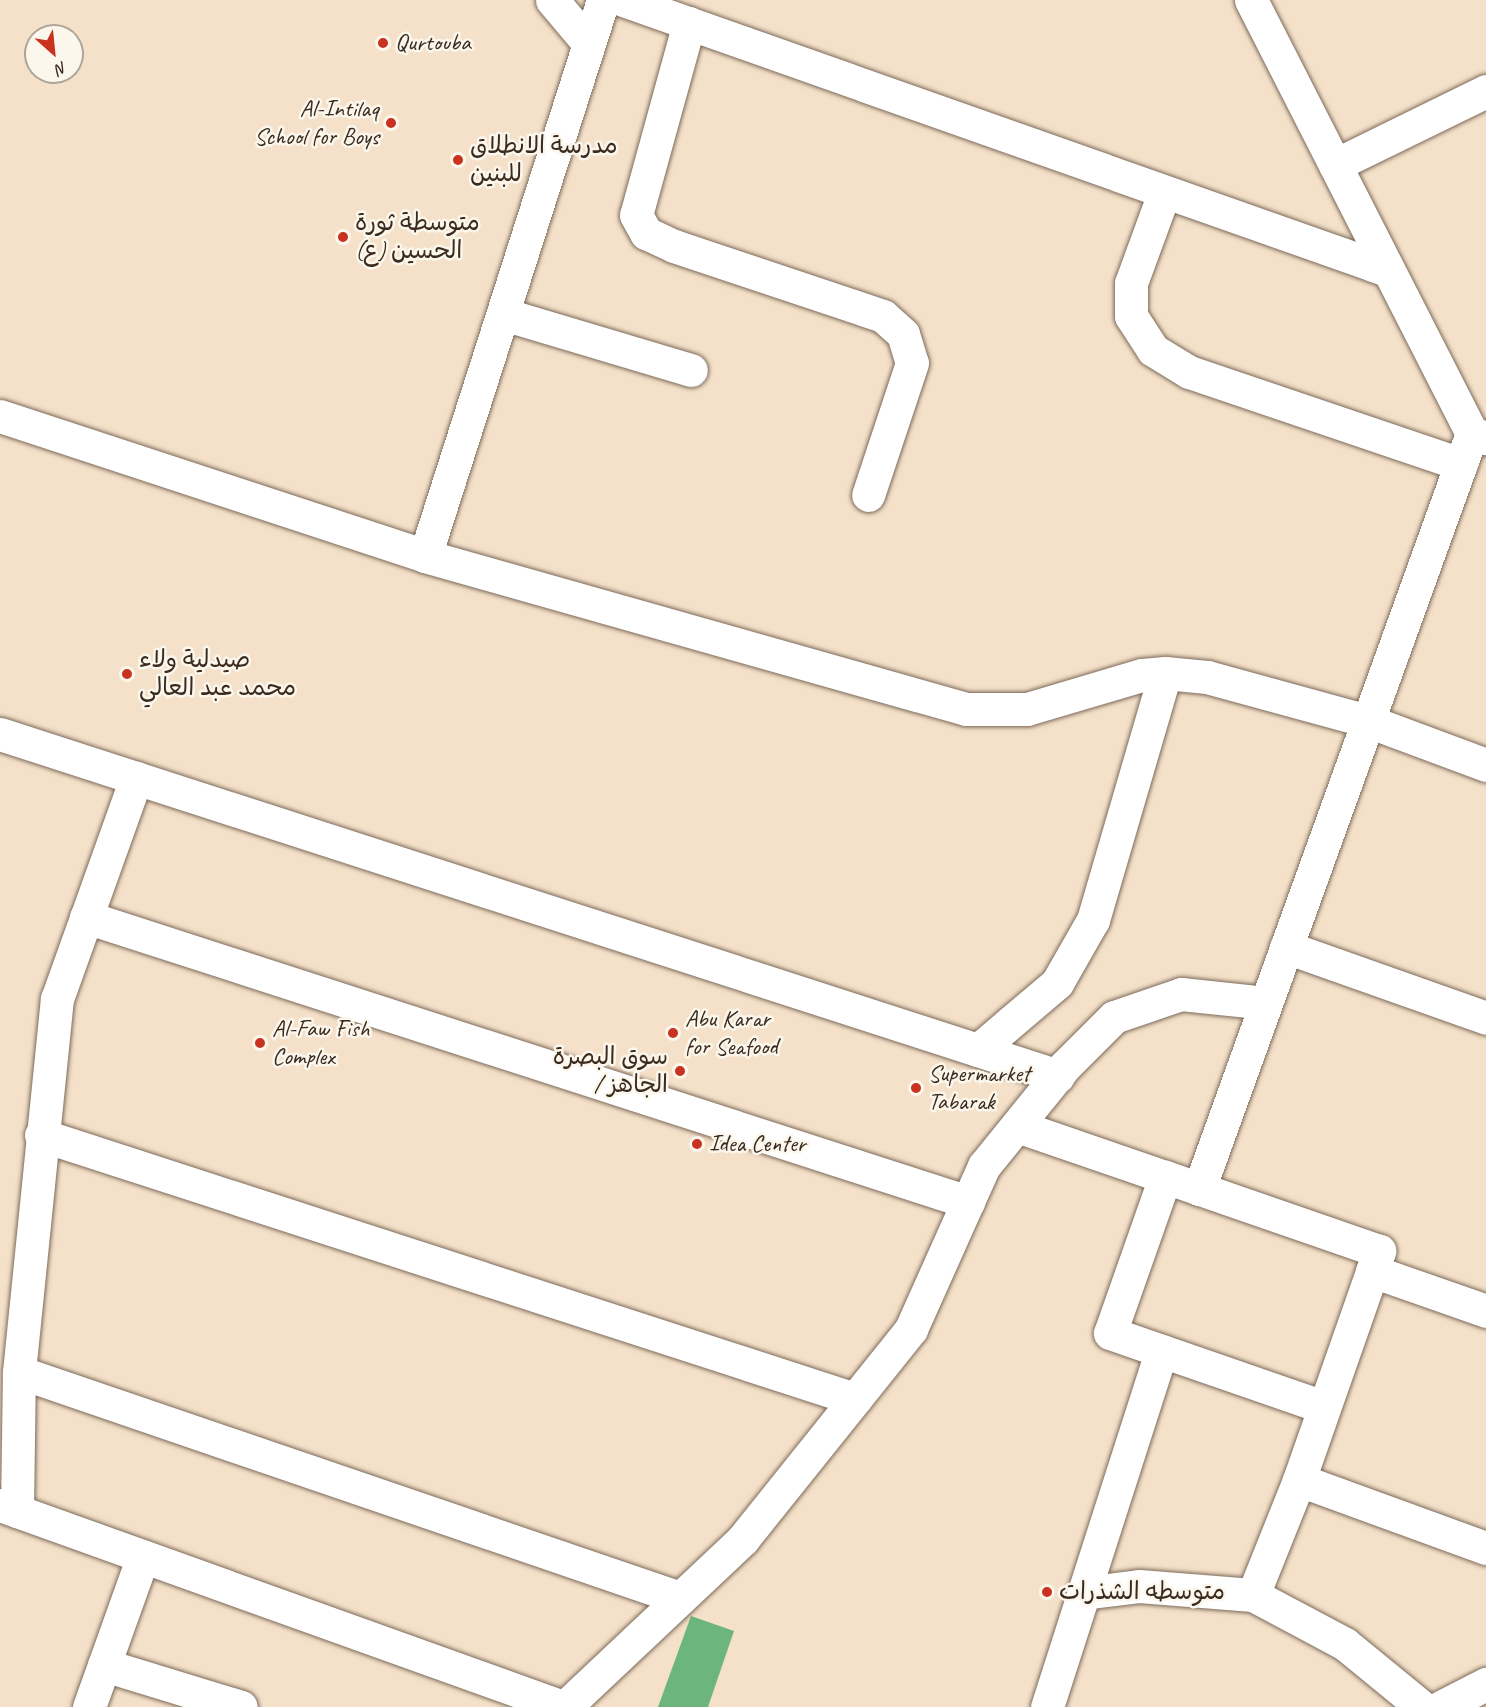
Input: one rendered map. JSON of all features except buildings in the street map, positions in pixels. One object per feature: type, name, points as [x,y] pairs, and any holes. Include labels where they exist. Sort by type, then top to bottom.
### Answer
[{"type":"street","points":[[552,0],[589,45]]},
{"type":"street","points":[[424,556],[603,0]]},
{"type":"street","points":[[623,0],[1387,270]]},
{"type":"street","points":[[1199,1189],[1461,464],[1479,436],[1387,270],[1251,0]]},
{"type":"street","points":[[689,23],[636,215],[646,233],[674,246],[883,316],[903,334],[912,363],[868,495]]},
{"type":"street","points":[[1335,165],[1486,91]]},
{"type":"street","points":[[1164,193],[1131,283],[1131,316],[1154,350],[1189,372],[1461,464]]},
{"type":"street","points":[[502,314],[691,370]]},
{"type":"street","points":[[0,416],[424,556],[966,709],[1027,709],[1121,680],[1166,673],[1207,677],[1368,721],[1486,765]]},
{"type":"street","points":[[978,1050],[1057,983],[1093,920],[1166,673]]},
{"type":"street","points":[[0,734],[1058,1076]]},
{"type":"street","points":[[136,778],[57,999],[41,1134],[8,1508],[564,1707],[742,1539],[911,1329],[984,1166],[1058,1076],[1114,1017],[1181,994],[1266,1003]]},
{"type":"street","points":[[86,917],[968,1202]]},
{"type":"street","points":[[1286,947],[1486,1018]]},
{"type":"street","points":[[1017,1126],[1379,1251],[1299,1480],[1253,1595]]},
{"type":"street","points":[[41,1134],[855,1399]]},
{"type":"street","points":[[1165,1177],[1110,1333],[1324,1407]]},
{"type":"street","points":[[1372,1271],[1486,1311]]},
{"type":"street","points":[[1047,1707],[1161,1351]]},
{"type":"street","points":[[19,1372],[680,1598]]},
{"type":"street","points":[[1299,1480],[1486,1548]]},
{"type":"street","points":[[89,1707],[143,1556]]},
{"type":"street","points":[[1083,1593],[1139,1586],[1253,1595],[1345,1644],[1422,1707]]},
{"type":"street","points":[[104,1665],[241,1707]]},
{"type":"street","points":[[1440,1707],[1486,1684]]},
{"type":"green space","points":[[691,1616],[734,1631],[708,1707],[658,1707]]},
{"type":"place","name":"Qurtouba","points":[[383,43]]},
{"type":"place","name":"Al-Intilaq School for Boys","points":[[391,123]]},
{"type":"place","name":"مدرسة الانطلاق للبنين","points":[[458,160]]},
{"type":"place","name":"متوسطة ثورة الحسين (ع)","points":[[343,237]]},
{"type":"place","name":"صيدلية ولاء محمد عبد العالي","points":[[127,674]]},
{"type":"place","name":"Abu Karar for Seafood","points":[[673,1033]]},
{"type":"place","name":"Al-Faw Fish Complex","points":[[260,1043]]},
{"type":"place","name":"سوق البصرة / الجاهز","points":[[680,1071]]},
{"type":"place","name":"Supermarket Tabarak","points":[[916,1088]]},
{"type":"place","name":"Idea Center","points":[[697,1144]]},
{"type":"place","name":"متوسطه الشذرات","points":[[1047,1592]]}]
